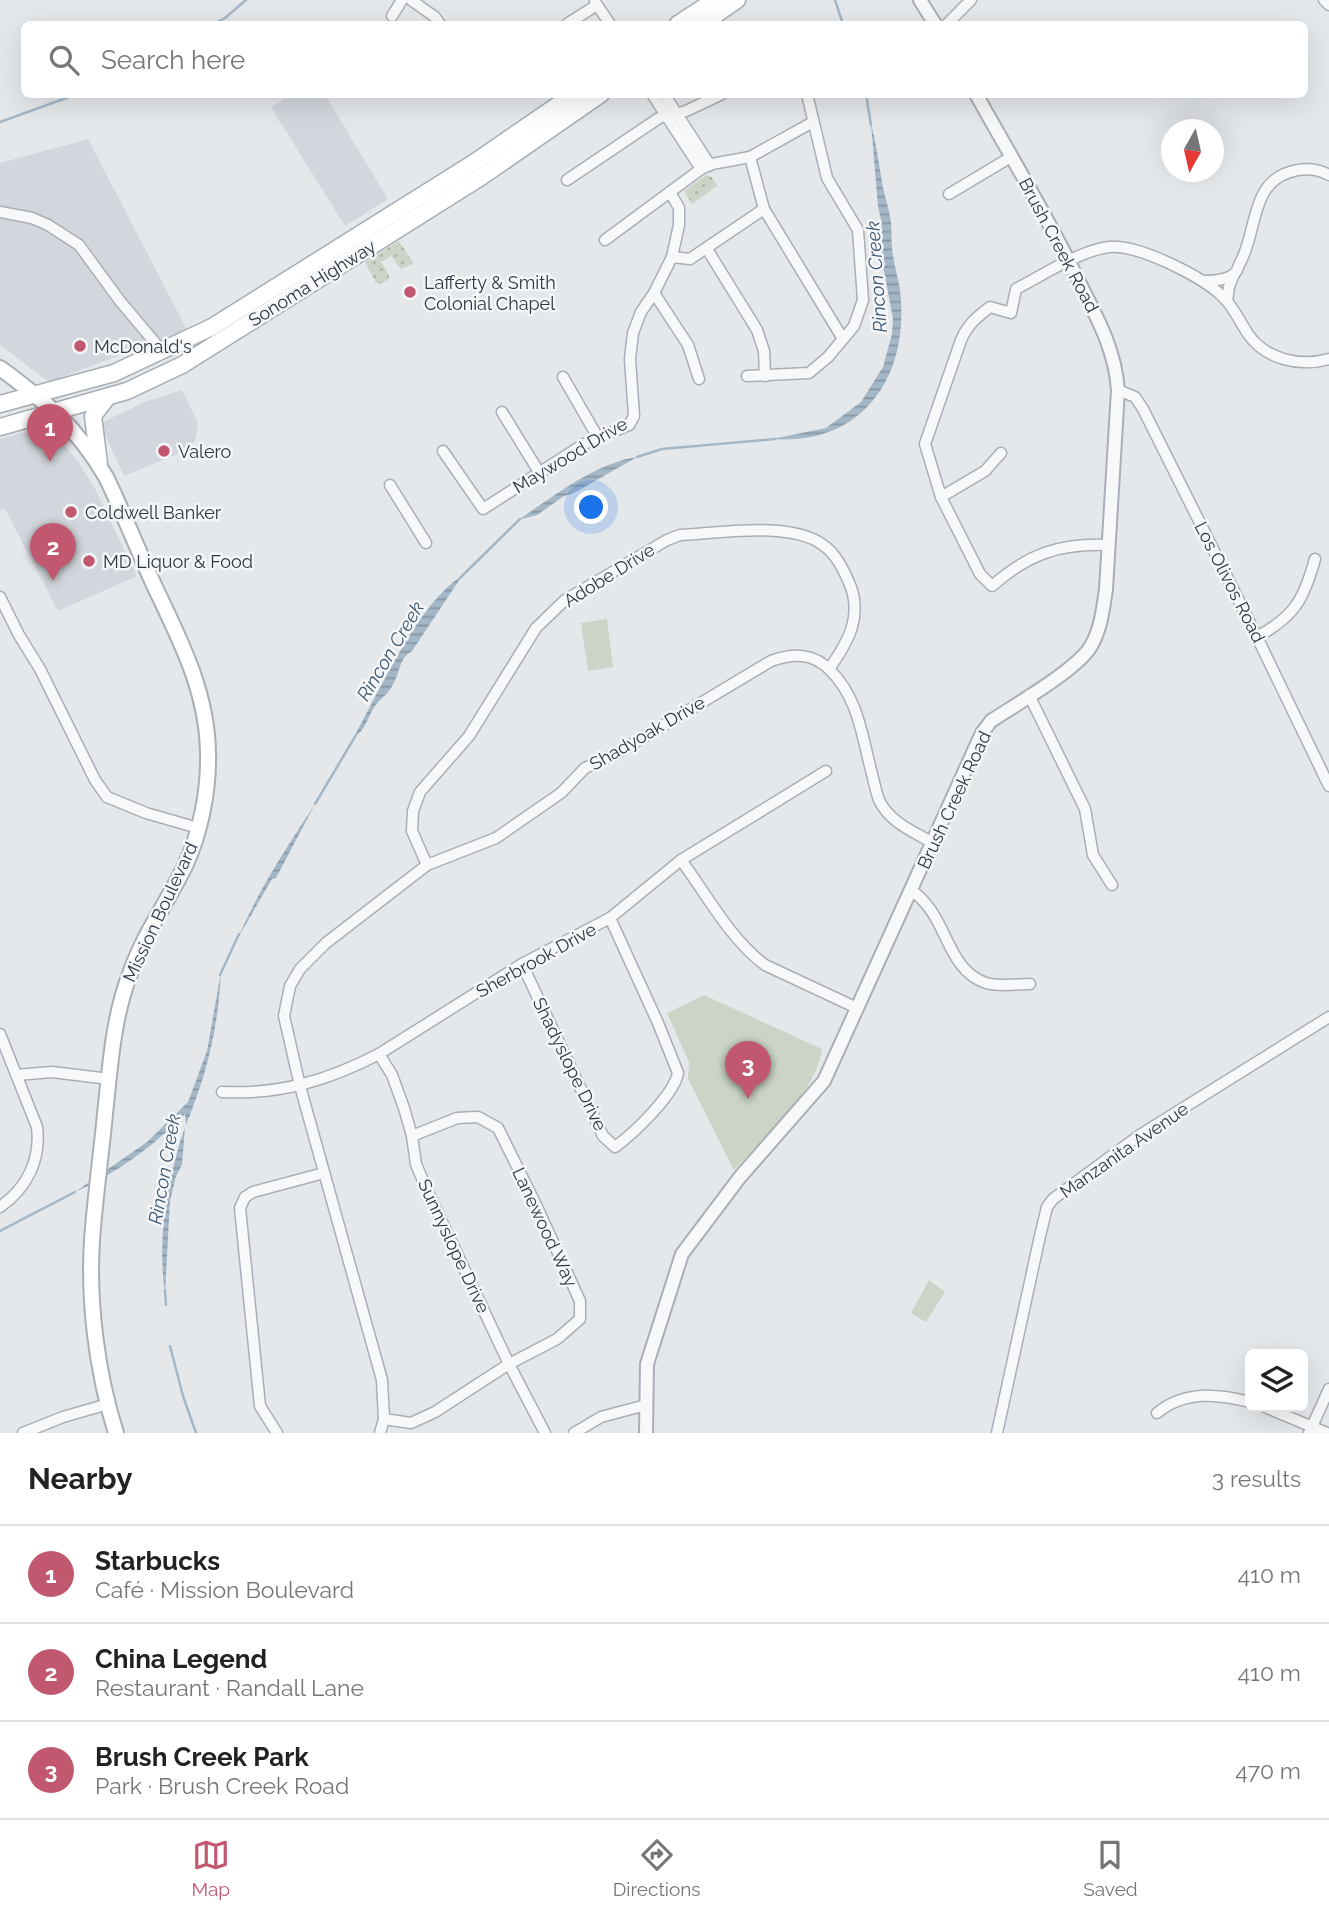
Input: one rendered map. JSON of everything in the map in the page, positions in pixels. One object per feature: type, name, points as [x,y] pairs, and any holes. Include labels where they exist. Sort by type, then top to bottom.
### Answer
[{"type":"main road","points":[[683,21],[715,0]]},
{"type":"main road","points":[[706,21],[737,0]]},
{"type":"main road","name":"Sonoma Highway","points":[[0,404],[114,373],[212,327],[472,164],[568,98]]},
{"type":"main road","name":"Sonoma Highway","points":[[0,427],[108,397],[156,378],[199,354],[481,177],[595,98]]},
{"type":"main road","name":"Mission Boulevard","points":[[0,368],[55,411],[82,438],[99,464],[196,679],[208,749],[198,828],[186,864],[146,933],[129,974],[120,1008],[109,1079],[92,1242],[93,1292],[95,1328],[108,1404],[117,1433]]},
{"type":"main road","points":[[99,464],[93,416],[108,397]]},
{"type":"street","points":[[392,16],[402,0]]},
{"type":"street","points":[[411,0],[438,21]]},
{"type":"street","points":[[920,0],[933,21]]},
{"type":"street","points":[[950,21],[971,0]]},
{"type":"street","points":[[1324,0],[1329,5]]},
{"type":"street","points":[[572,21],[595,3],[608,21]]},
{"type":"street","points":[[656,98],[672,114]]},
{"type":"street","points":[[666,98],[672,114],[706,167]]},
{"type":"street","points":[[567,180],[672,114],[712,98]]},
{"type":"street","points":[[747,376],[808,373],[828,357],[854,326],[863,300],[858,230],[827,178],[808,98]]},
{"type":"street","name":"Brush Creek Road","points":[[646,1433],[649,1354],[682,1254],[740,1177],[824,1081],[982,733],[991,720],[1072,665],[1092,643],[1101,620],[1106,589],[1118,390],[1115,360],[1055,231],[978,98]]},
{"type":"street","points":[[605,240],[706,167],[750,157],[813,122]]},
{"type":"street","points":[[750,157],[764,209],[844,339]]},
{"type":"street","points":[[949,194],[1011,157]]},
{"type":"street","points":[[1227,301],[1234,274],[1244,257],[1266,187],[1274,179],[1296,170],[1309,169],[1329,175]]},
{"type":"street","name":"Maywood Drive","points":[[443,451],[483,509],[597,436],[629,425],[634,415],[630,359],[633,334],[641,312],[672,257],[679,225],[679,208],[670,192]]},
{"type":"street","points":[[672,257],[690,259],[764,209]]},
{"type":"street","points":[[0,212],[40,222],[79,245],[162,351]]},
{"type":"street","points":[[1108,545],[1079,544],[1057,548],[1007,573],[992,586],[980,574],[941,497],[925,444],[967,326],[990,307],[1011,313],[1016,289],[1069,261],[1107,247],[1122,247],[1147,253],[1202,281],[1227,301],[1246,331],[1262,349],[1298,362],[1312,364],[1329,359]]},
{"type":"street","points":[[707,249],[757,330],[764,352],[765,376]]},
{"type":"street","points":[[1202,281],[1215,281],[1234,274]]},
{"type":"street","points":[[654,293],[688,345],[699,379]]},
{"type":"street","points":[[563,377],[597,436]]},
{"type":"street","name":"Los Olivos Road","points":[[1118,390],[1135,397],[1143,409],[1329,786]]},
{"type":"street","points":[[502,412],[539,472]]},
{"type":"street","points":[[941,497],[985,471],[1001,453]]},
{"type":"street","points":[[390,485],[426,543]]},
{"type":"street","name":"Adobe Drive","points":[[427,865],[412,831],[420,792],[469,736],[536,628],[565,600],[667,540],[680,535],[775,530],[797,533],[822,544],[839,562],[853,593],[855,613],[850,638],[829,669]]},
{"type":"street","points":[[1257,637],[1280,624],[1297,605],[1308,583],[1315,559]]},
{"type":"street","points":[[0,597],[40,669],[95,780],[107,797],[146,813],[198,828]]},
{"type":"street","name":"Shadyoak Drive","points":[[380,1433],[384,1419],[382,1380],[300,1086],[284,1016],[290,986],[300,969],[326,943],[427,865],[496,838],[561,793],[585,768],[614,755],[771,661],[794,656],[820,659],[842,682],[856,707],[879,801],[892,818],[933,843]]},
{"type":"street","points":[[1029,695],[1085,809],[1093,855],[1112,886]]},
{"type":"street","name":"Sherbrook Drive","points":[[222,1092],[280,1091],[357,1065],[379,1054],[522,964],[610,918],[681,860],[826,771]]},
{"type":"street","points":[[681,860],[753,956],[765,965],[857,1008]]},
{"type":"street","points":[[912,891],[925,900],[945,932],[959,963],[969,974],[988,984],[1030,984]]},
{"type":"street","name":"Shadyslope Drive","points":[[522,964],[603,1136],[615,1147],[625,1140],[672,1088],[678,1073],[610,918]]},
{"type":"street","name":"Manzanita Avenue","points":[[998,1433],[1040,1236],[1047,1208],[1053,1199],[1140,1135],[1329,1017]]},
{"type":"street","points":[[0,1034],[37,1127],[38,1143],[29,1177],[18,1192],[0,1207]]},
{"type":"street","name":"Sunnyslope Drive","points":[[379,1054],[392,1075],[412,1136],[416,1164],[426,1188],[509,1364],[545,1433]]},
{"type":"street","points":[[16,1075],[52,1072],[109,1079]]},
{"type":"street","name":"Lanewood Way","points":[[384,1419],[411,1423],[435,1412],[509,1364],[556,1339],[580,1319],[580,1301],[498,1128],[478,1117],[457,1118],[412,1136]]},
{"type":"street","points":[[277,1433],[260,1406],[240,1209],[245,1197],[253,1192],[324,1173]]},
{"type":"street","points":[[1311,1429],[1329,1389]]},
{"type":"street","points":[[1157,1413],[1170,1402],[1187,1397],[1221,1395],[1245,1401]]},
{"type":"street","points":[[23,1433],[108,1404]]},
{"type":"street","points":[[574,1433],[601,1417],[646,1405]]},
{"type":"street","points":[[1275,1412],[1311,1429],[1327,1433]]},
{"type":"shaded area","points":[[286,98],[327,98],[388,199],[345,226],[271,107]]},
{"type":"shaded area","points":[[88,139],[187,330],[49,382],[0,345],[0,163]]},
{"type":"shaded area","points":[[706,175],[712,177],[717,186],[692,204],[684,191]]},
{"type":"shaded area","points":[[399,241],[412,264],[401,269],[391,256],[381,262],[389,279],[380,284],[376,283],[365,262]]},
{"type":"shaded area","points":[[182,390],[198,423],[195,440],[187,450],[124,476],[102,428],[105,421],[147,401]]},
{"type":"shaded area","points":[[40,428],[55,435],[77,460],[95,489],[137,576],[58,611],[5,509],[0,510],[0,439]]},
{"type":"shaded area","points":[[607,619],[613,667],[588,671],[581,623]]},
{"type":"shaded area","points":[[704,995],[822,1049],[810,1083],[799,1099],[774,1130],[734,1170],[688,1079],[689,1062],[667,1013]]},
{"type":"shaded area","points":[[929,1280],[945,1292],[926,1322],[911,1313]]},
{"type":"water","points":[[871,124],[890,217],[892,251],[901,296],[900,332],[895,359],[885,383],[870,404],[851,420],[829,432],[802,438],[772,439],[826,428],[861,402],[883,367],[893,319],[883,265]]},
{"type":"water","points":[[637,457],[564,496],[537,515],[518,520],[590,474],[621,460]]},
{"type":"water","points":[[462,576],[405,658],[390,689],[375,705],[362,730],[354,737],[401,649],[430,606]]},
{"type":"water","points":[[315,804],[276,878],[272,879],[239,936],[264,885]]},
{"type":"water","points":[[221,972],[210,1051],[186,1125],[185,1114],[133,1158],[75,1192],[147,1142],[188,1102],[207,1051]]},
{"type":"water","points":[[185,1127],[182,1165],[176,1176],[170,1201],[165,1293],[162,1251],[165,1209],[173,1167]]},
{"type":"waterway","points":[[219,21],[246,0]]},
{"type":"waterway","name":"Rincon Creek","points":[[835,0],[842,21]]},
{"type":"waterway","points":[[0,122],[66,98]]},
{"type":"waterway","name":"Rincon Creek","points":[[867,98],[871,125]]},
{"type":"waterway","name":"Rincon Creek","points":[[637,457],[662,449],[775,439]]},
{"type":"waterway","name":"Rincon Creek","points":[[460,578],[520,519]]},
{"type":"waterway","name":"Rincon Creek","points":[[315,804],[356,735]]},
{"type":"waterway","name":"Rincon Creek","points":[[220,975],[239,934]]},
{"type":"waterway","points":[[0,1231],[75,1192]]},
{"type":"waterway","name":"Rincon Creek","points":[[165,1290],[166,1305]]},
{"type":"waterway","name":"Rincon Creek","points":[[170,1346],[196,1433]]},
{"type":"place","name":"Lafferty & Smith Colonial Chapel","points":[[410,292]]},
{"type":"place","name":"McDonald's","points":[[80,346]]},
{"type":"place","name":"Valero","points":[[164,451]]},
{"type":"place","name":"Starbucks","points":[[50,462]]},
{"type":"place","name":"Coldwell Banker","points":[[71,512]]},
{"type":"place","name":"MD Liquor & Food","points":[[89,561]]},
{"type":"place","name":"China Legend","points":[[53,581]]},
{"type":"place","name":"Brush Creek Park","points":[[748,1099]]}]
